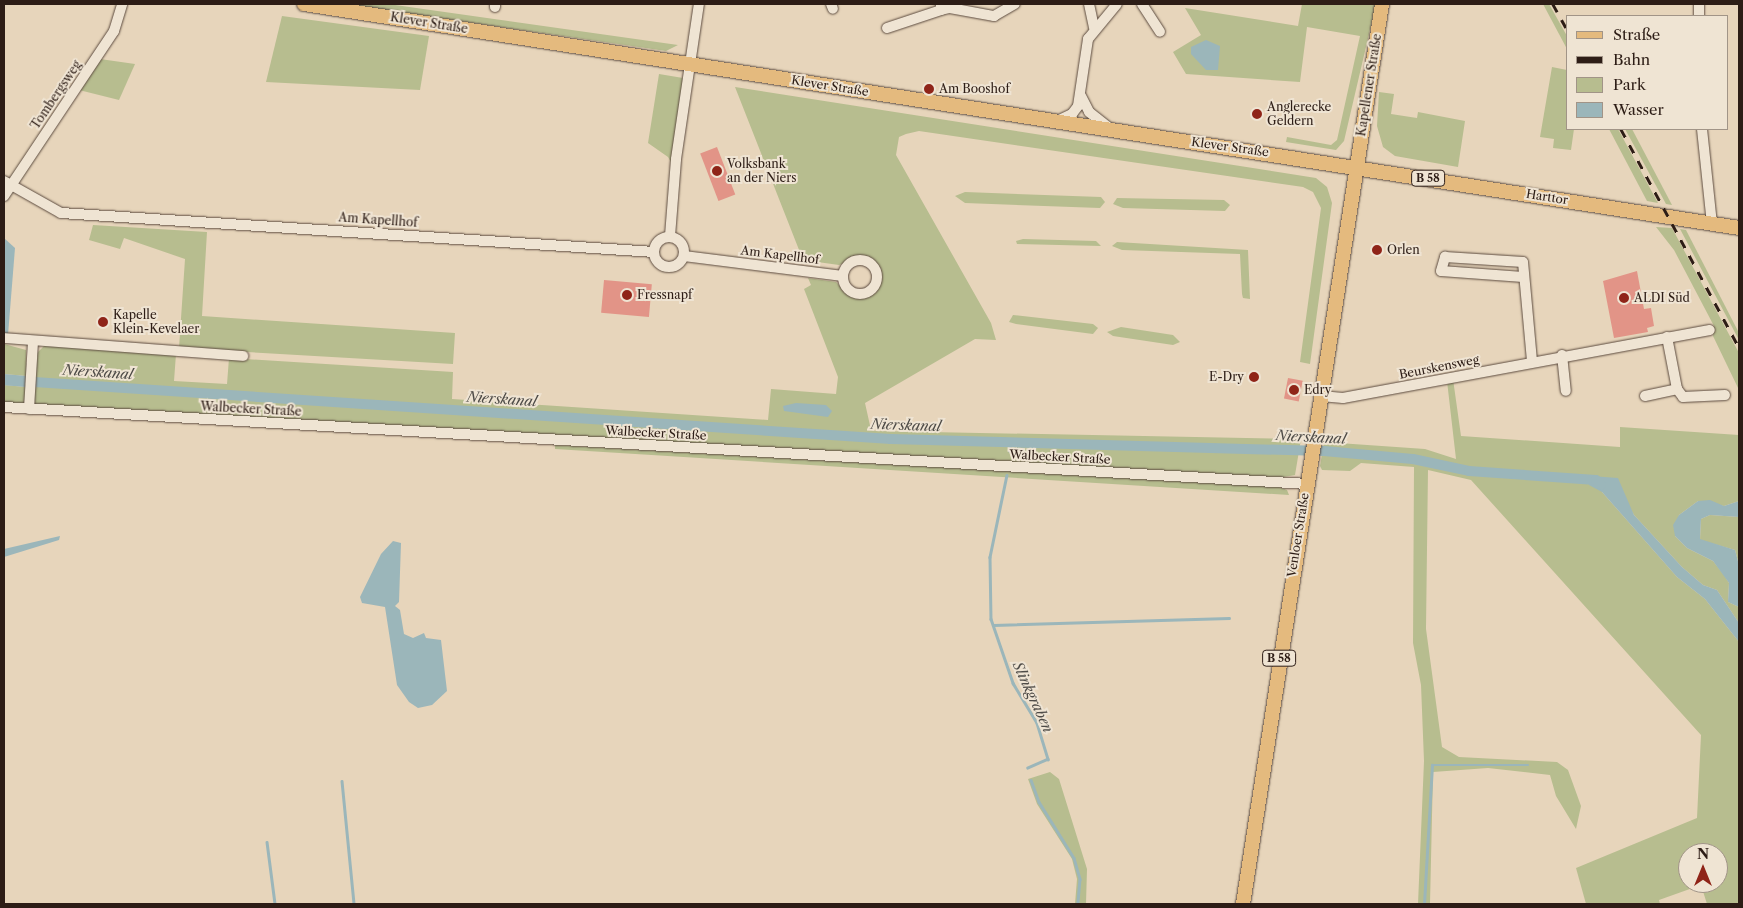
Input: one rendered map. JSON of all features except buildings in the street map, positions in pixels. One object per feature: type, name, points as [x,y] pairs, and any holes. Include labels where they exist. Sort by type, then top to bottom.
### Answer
[{"type":"main road","name":"Klever Straße","points":[[304,4],[1112,130],[1356,166]]},
{"type":"main road","name":"Kapellener Straße","points":[[1356,166],[1382,4]]},
{"type":"main road","name":"Harttor","points":[[1356,166],[1739,228]]},
{"type":"main road","name":"Venloer Straße","points":[[1242,904],[1356,166]]},
{"type":"street","name":"Tombergsweg","points":[[4,196],[7,183],[114,30],[122,4]]},
{"type":"street","points":[[670,236],[676,159],[699,4]]},
{"type":"street","points":[[887,28],[941,7],[994,16],[1015,4]]},
{"type":"street","points":[[1089,4],[1094,27]]},
{"type":"street","points":[[1142,4],[1160,32]]},
{"type":"street","points":[[1057,121],[1072,114],[1081,96],[1085,51],[1094,27],[1112,5]]},
{"type":"street","points":[[1081,96],[1089,112],[1112,130]]},
{"type":"street","points":[[1702,130],[1712,224]]},
{"type":"street","name":"Am Kapellhof","points":[[7,183],[61,213],[654,252]]},
{"type":"street","points":[[670,236],[680,241],[684,256],[678,265],[667,267],[658,262],[654,252],[659,241],[670,236]]},
{"type":"street","name":"Am Kapellhof","points":[[684,256],[843,276]]},
{"type":"street","points":[[1523,277],[1441,271],[1445,257],[1523,262],[1532,361]]},
{"type":"street","name":"Beurskensweg","points":[[1321,396],[1343,398],[1562,355],[1710,330]]},
{"type":"street","points":[[4,338],[33,342],[243,356]]},
{"type":"street","points":[[1667,338],[1677,389],[1683,397],[1726,395]]},
{"type":"street","points":[[29,409],[33,342]]},
{"type":"street","points":[[1562,355],[1566,391]]},
{"type":"street","points":[[1645,396],[1677,389]]},
{"type":"street","name":"Walbecker Straße","points":[[4,407],[1306,484]]},
{"type":"green space","points":[[344,4],[388,4],[678,45],[666,51]]},
{"type":"green space","points":[[1302,4],[1376,4],[1344,141],[1336,150],[1286,142],[1287,137],[1331,145],[1337,140],[1360,36],[1307,27],[1300,82],[1186,74],[1173,52],[1201,35],[1185,8],[1298,26]]},
{"type":"green space","points":[[1543,4],[1549,4],[1566,34],[1566,47]]},
{"type":"green space","points":[[282,16],[429,36],[420,90],[266,82]]},
{"type":"green space","points":[[100,59],[135,64],[119,100],[79,90]]},
{"type":"green space","points":[[1552,67],[1566,70],[1566,130],[1574,130],[1571,150],[1553,148],[1554,139],[1540,137]]},
{"type":"green space","points":[[659,74],[689,79],[675,169],[668,157],[648,143]]},
{"type":"green space","points":[[735,87],[1316,178],[1327,187],[1332,203],[1310,364],[1300,362],[1321,208],[1313,192],[1303,187],[919,131],[899,137],[896,155],[991,323],[996,340],[975,339],[865,403],[871,430],[877,431],[1301,439],[1295,475],[1278,478],[32,404],[35,355],[45,345],[176,354],[174,381],[227,384],[229,358],[453,372],[452,399],[768,420],[771,389],[836,394],[838,377],[804,289],[811,285],[808,278],[836,282],[851,296],[864,298],[878,288],[880,270],[873,260],[862,255],[839,265],[803,260]]},
{"type":"green space","points":[[1379,92],[1394,94],[1391,114],[1417,118],[1418,112],[1465,121],[1458,167],[1395,156],[1383,147],[1377,126]]},
{"type":"green space","points":[[1610,130],[1619,130],[1658,203],[1647,201]]},
{"type":"green space","points":[[1626,130],[1633,130],[1672,205],[1666,204]]},
{"type":"green space","points":[[965,192],[1101,197],[1105,202],[1100,208],[965,203],[955,196]]},
{"type":"green space","points":[[1117,198],[1224,200],[1230,205],[1225,211],[1123,208],[1113,204]]},
{"type":"green space","points":[[93,225],[207,232],[202,316],[455,333],[453,364],[179,348],[185,259],[124,238],[120,249],[89,240]]},
{"type":"green space","points":[[1656,227],[1672,228],[1739,353],[1739,390],[1713,336],[1714,326],[1674,250]]},
{"type":"green space","points":[[1680,229],[1686,230],[1739,333],[1739,340]]},
{"type":"green space","points":[[1023,239],[1096,241],[1101,246],[1017,244],[1016,241]]},
{"type":"green space","points":[[1117,242],[1248,250],[1250,299],[1243,298],[1242,294],[1240,254],[1122,250],[1112,246]]},
{"type":"green space","points":[[1013,315],[1093,324],[1098,328],[1093,334],[1016,324],[1009,322]]},
{"type":"green space","points":[[1121,327],[1173,335],[1180,342],[1173,345],[1113,336],[1107,332]]},
{"type":"green space","points":[[4,344],[26,350],[27,376],[4,374]]},
{"type":"green space","points":[[1453,379],[1461,436],[1620,447],[1620,427],[1739,435],[1739,501],[1724,506],[1698,501],[1679,515],[1675,536],[1687,548],[1713,561],[1724,575],[1729,583],[1728,602],[1739,607],[1739,623],[1717,590],[1703,585],[1682,567],[1634,515],[1619,488],[1602,492],[1677,577],[1705,599],[1739,642],[1739,904],[1707,904],[1704,893],[1728,893],[1728,843],[1678,843],[1679,893],[1659,900],[1660,904],[1586,904],[1576,868],[1697,818],[1701,735],[1471,480],[1428,470],[1426,629],[1442,747],[1459,757],[1557,762],[1568,770],[1581,806],[1576,829],[1556,796],[1550,775],[1488,768],[1433,772],[1430,904],[1418,904],[1424,761],[1421,685],[1413,643],[1414,467],[1361,463],[1350,471],[1322,470],[1320,466],[1324,442],[1425,449],[1456,459],[1447,381]]},
{"type":"green space","points":[[4,385],[26,387],[24,404],[4,402]]},
{"type":"green space","points":[[555,445],[1279,487],[1287,490],[1289,495],[555,449]]},
{"type":"green space","points":[[1710,515],[1739,517],[1739,565],[1735,550],[1700,540],[1701,519]]},
{"type":"green space","points":[[1050,772],[1059,779],[1087,869],[1086,904],[1075,904],[1077,879],[1072,859],[1037,804],[1028,779]]},
{"type":"water","points":[[1206,40],[1220,46],[1218,70],[1206,70],[1191,54],[1191,47]]},
{"type":"water","points":[[4,238],[15,248],[8,335],[4,335]]},
{"type":"water","points":[[4,374],[27,376],[26,387],[4,385]]},
{"type":"water","points":[[796,403],[826,405],[832,411],[828,417],[784,411],[783,406]]},
{"type":"water","points":[[1591,476],[1618,478],[1634,515],[1682,567],[1703,585],[1717,590],[1739,623],[1739,642],[1705,599],[1677,577],[1602,492],[1589,485]]},
{"type":"water","points":[[1710,500],[1724,506],[1739,501],[1739,517],[1710,515],[1701,519],[1700,539],[1735,550],[1739,565],[1739,607],[1728,602],[1729,583],[1713,561],[1687,548],[1675,536],[1673,525],[1679,515],[1698,501]]},
{"type":"water","points":[[60,536],[59,540],[4,557],[4,549]]},
{"type":"water","points":[[393,541],[401,543],[399,602],[395,606],[400,610],[404,634],[413,638],[424,633],[426,638],[441,640],[447,691],[432,705],[418,708],[409,702],[397,685],[385,607],[362,603],[360,597],[381,554]]},
{"type":"waterway","name":"Nierskanal","points":[[4,380],[891,439],[1324,451],[1413,459],[1469,471],[1596,480],[1601,485]]},
{"type":"waterway","points":[[1009,443],[1009,451]]},
{"type":"waterway","name":"Slinkgraben","points":[[1007,475],[990,557],[991,619],[1013,683],[1037,723],[1048,759],[1028,768]]},
{"type":"waterway","points":[[994,625],[1229,618]]},
{"type":"waterway","points":[[1424,904],[1432,765],[1528,765]]},
{"type":"waterway","points":[[1031,780],[1039,802],[1074,858],[1080,879],[1078,904]]},
{"type":"waterway","points":[[342,781],[354,904]]},
{"type":"waterway","points":[[267,842],[275,904]]},
{"type":"railway","points":[[1553,4],[1566,27]]},
{"type":"railway","points":[[1622,130],[1739,347]]},
{"type":"place","name":"Am Booshof","points":[[929,89]]},
{"type":"place","name":"Anglerecke Geldern","points":[[1257,114]]},
{"type":"place","name":"Volksbank an der Niers","points":[[717,171]]},
{"type":"place","name":"Orlen","points":[[1377,250]]},
{"type":"place","name":"Fressnapf","points":[[627,295]]},
{"type":"place","name":"ALDI Süd","points":[[1624,298]]},
{"type":"place","name":"Kapelle Klein-Kevelaer","points":[[103,322]]},
{"type":"place","name":"E-Dry","points":[[1254,377]]},
{"type":"place","name":"Edry","points":[[1294,390]]}]
